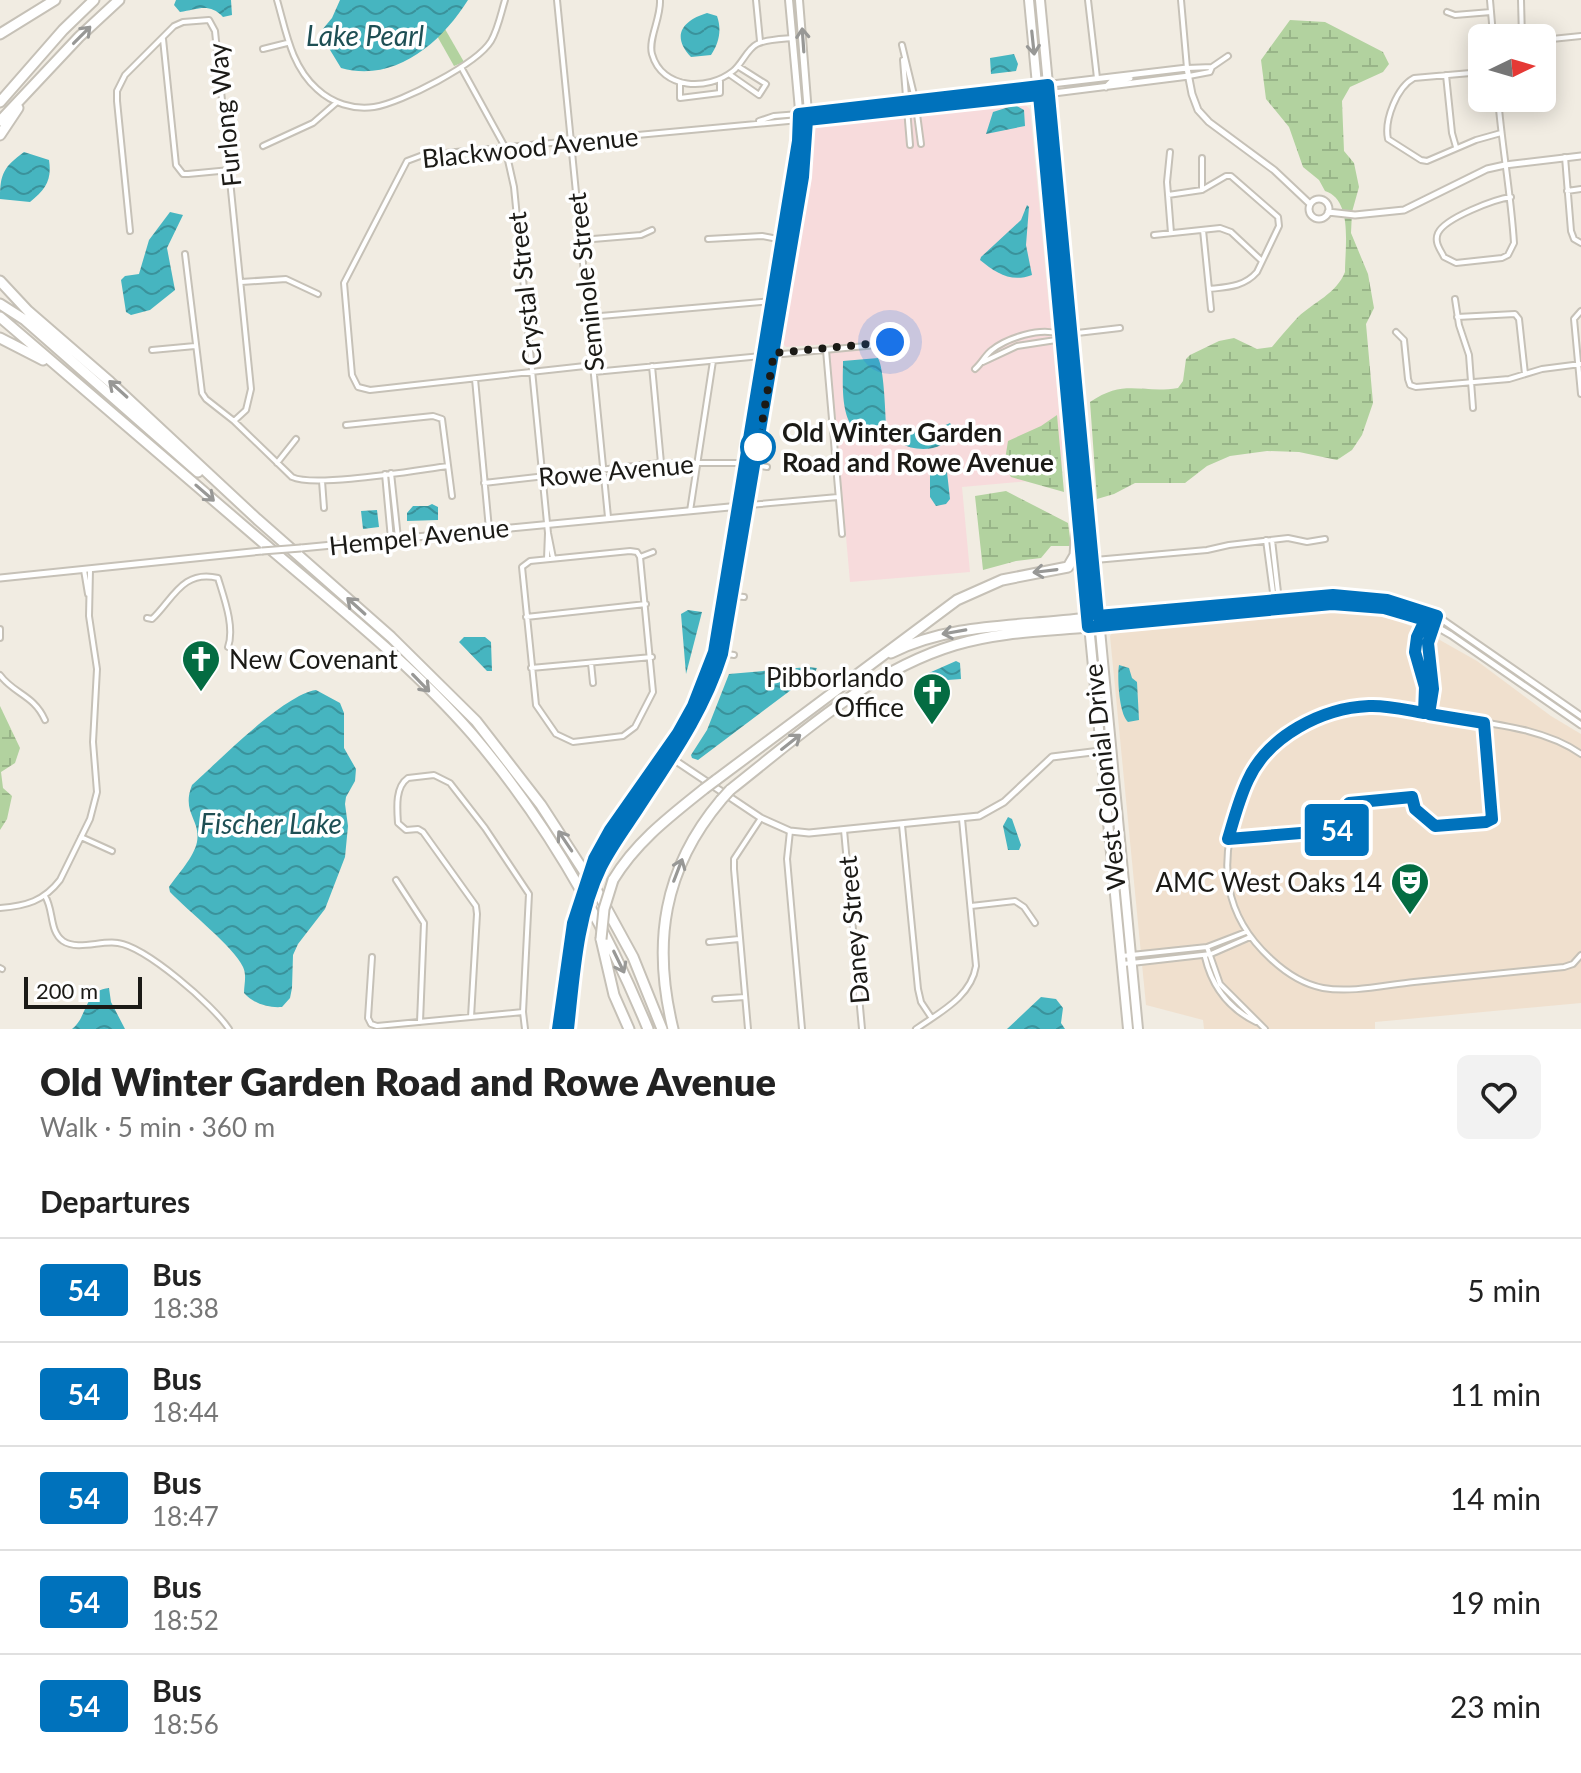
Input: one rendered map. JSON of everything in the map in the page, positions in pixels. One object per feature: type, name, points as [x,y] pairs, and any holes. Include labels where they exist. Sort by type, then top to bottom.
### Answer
[{"type":"highway","points":[[0,34],[55,0]]},
{"type":"highway","points":[[0,102],[63,30],[94,0]]},
{"type":"highway","points":[[0,121],[119,0]]},
{"type":"highway","name":"West Colonial Drive","points":[[1029,0],[1043,90],[1071,334],[1093,561],[1099,733],[1111,765],[1127,959],[1128,1029]]},
{"type":"highway","name":"West Colonial Drive","points":[[1040,0],[1060,335],[1127,959],[1138,1029]]},
{"type":"highway","points":[[0,135],[47,71]]},
{"type":"highway","points":[[0,281],[28,311],[400,645],[476,721],[541,805],[598,893],[633,957],[662,1029]]},
{"type":"highway","points":[[0,304],[25,320],[131,415],[257,519]]},
{"type":"highway","points":[[0,317],[362,627],[470,733],[516,789],[576,880],[624,970],[648,1029]]},
{"type":"highway","points":[[0,338],[45,361],[100,403]]},
{"type":"highway","points":[[629,1029],[614,995],[601,939],[604,909],[613,880],[643,839],[704,789],[937,613],[972,592],[1013,577],[1068,567],[1076,552],[1078,514]]},
{"type":"highway","points":[[870,664],[906,646],[945,633],[1093,622]]},
{"type":"highway","points":[[673,1029],[663,982],[663,930],[667,908],[683,856],[697,831],[730,790],[835,708],[909,663],[958,644],[1093,622]]},
{"type":"main road","points":[[558,1029],[577,905],[594,859],[610,830],[702,708],[722,654],[749,505],[765,354],[803,117],[789,0]]},
{"type":"main road","points":[[568,1029],[585,913],[600,870],[667,756],[693,706],[714,652],[740,506],[774,353],[803,177],[799,0]]},
{"type":"street","points":[[277,0],[287,43],[308,80],[336,103],[352,107],[391,103],[461,67],[491,41],[505,0]]},
{"type":"street","name":"Seminole Street","points":[[557,0],[608,517]]},
{"type":"street","points":[[660,0],[652,53],[658,68],[680,82],[708,84],[720,81],[739,66],[753,46],[793,38]]},
{"type":"street","points":[[756,0],[761,42]]},
{"type":"street","points":[[1088,0],[1097,80]]},
{"type":"street","points":[[1181,0],[1187,68],[1198,110],[1209,122],[1274,170],[1310,204]]},
{"type":"street","points":[[1490,0],[1492,24]]},
{"type":"street","points":[[1521,0],[1522,24]]},
{"type":"street","points":[[1447,12],[1455,15],[1491,12]]},
{"type":"street","name":"Furlong Way","points":[[130,231],[117,91],[125,75],[174,26],[202,19],[214,24],[251,389],[246,410],[234,421]]},
{"type":"street","points":[[1556,39],[1581,36]]},
{"type":"street","points":[[163,37],[176,165],[183,174],[230,170]]},
{"type":"street","points":[[263,49],[287,43]]},
{"type":"street","points":[[910,145],[902,45],[917,108],[921,144]]},
{"type":"street","name":"Blackwood Avenue","points":[[803,117],[915,99],[1106,87],[1189,76],[1210,72],[1212,67],[1228,56]]},
{"type":"street","points":[[729,74],[759,95],[766,84],[739,66]]},
{"type":"street","name":"Crystal Street","points":[[461,67],[505,147],[514,187],[550,558]]},
{"type":"street","name":"Blackwood Avenue","points":[[475,379],[370,390],[358,387],[352,375],[344,283],[407,161],[423,155],[752,124],[774,116],[803,117],[917,108],[1097,80],[1212,67]]},
{"type":"street","points":[[1468,73],[1408,81],[1386,125],[1391,143],[1421,160],[1433,160],[1456,148],[1501,133]]},
{"type":"street","points":[[1446,75],[1456,148]]},
{"type":"street","points":[[1106,87],[1111,82],[1125,81],[1135,76]]},
{"type":"street","points":[[680,82],[680,98],[720,93],[720,81]]},
{"type":"street","points":[[263,146],[313,123],[336,103]]},
{"type":"street","points":[[1499,112],[1511,197],[1514,243],[1508,255],[1502,258],[1456,263],[1444,257],[1437,239],[1446,224],[1486,204],[1511,197]]},
{"type":"street","points":[[1170,152],[1168,195],[1171,233]]},
{"type":"street","points":[[1328,212],[1355,215],[1404,210],[1487,169],[1581,156]]},
{"type":"street","points":[[1565,157],[1571,231],[1574,239],[1581,243]]},
{"type":"street","points":[[1202,158],[1202,190]]},
{"type":"street","points":[[1168,195],[1202,190],[1231,176],[1278,217],[1279,226],[1252,278],[1238,285],[1209,289]]},
{"type":"street","points":[[1567,191],[1581,189]]},
{"type":"street","points":[[1321,199],[1328,205],[1328,212],[1321,219],[1314,218],[1309,211],[1310,204],[1321,199]]},
{"type":"street","points":[[581,240],[641,235],[652,230]]},
{"type":"street","points":[[1203,230],[1211,309]]},
{"type":"street","points":[[1154,235],[1226,230],[1262,261]]},
{"type":"street","points":[[708,239],[762,236],[783,240]]},
{"type":"street","points":[[185,254],[202,393],[292,477],[299,481],[322,481],[448,466]]},
{"type":"street","points":[[241,282],[286,279],[318,294]]},
{"type":"street","points":[[1455,299],[1457,317],[1469,355],[1473,408]]},
{"type":"street","points":[[589,317],[773,301]]},
{"type":"street","points":[[1581,311],[1574,319],[1581,394]]},
{"type":"street","points":[[1457,317],[1515,314],[1519,319],[1525,374]]},
{"type":"street","points":[[983,362],[990,350],[1014,338],[1039,332],[1055,331],[1060,335],[1120,328]]},
{"type":"street","points":[[1396,332],[1404,340],[1410,385],[1416,387],[1509,379],[1542,369],[1580,365]]},
{"type":"street","points":[[975,369],[1017,346],[1056,340],[1060,335]]},
{"type":"street","points":[[594,372],[895,343]]},
{"type":"street","points":[[152,350],[195,346]]},
{"type":"street","points":[[826,349],[842,534]]},
{"type":"street","points":[[690,511],[713,361]]},
{"type":"street","points":[[489,529],[475,379],[594,365]]},
{"type":"street","points":[[652,366],[661,463]]},
{"type":"street","points":[[346,425],[438,416],[445,425],[452,496]]},
{"type":"street","points":[[277,463],[296,439]]},
{"type":"street","name":"Rowe Avenue","points":[[484,483],[661,463],[697,461],[767,467]]},
{"type":"street","points":[[388,474],[394,539]]},
{"type":"street","points":[[322,481],[324,508]]},
{"type":"street","name":"Hempel Avenue","points":[[0,578],[839,497]]},
{"type":"street","points":[[1093,561],[1216,549],[1288,538],[1307,542],[1325,539]]},
{"type":"street","points":[[1269,540],[1279,608]]},
{"type":"street","points":[[630,551],[637,552],[640,557],[653,692],[635,727],[623,736],[573,742],[556,734],[540,713],[534,697],[522,567],[530,561],[550,558],[630,551]]},
{"type":"street","points":[[640,557],[653,552]]},
{"type":"street","points":[[0,908],[31,904],[45,896],[60,880],[90,819],[97,792],[93,742],[97,669],[89,616],[87,570]]},
{"type":"street","points":[[147,618],[152,619],[170,595],[189,581],[202,576],[218,578],[231,639],[228,647]]},
{"type":"street","points":[[734,596],[744,597]]},
{"type":"street","points":[[1093,622],[1276,600],[1359,596],[1387,600],[1437,616],[1581,716]]},
{"type":"street","points":[[526,617],[646,604]]},
{"type":"street","points":[[1093,622],[1279,608],[1359,605],[1384,608],[1433,624],[1581,725]]},
{"type":"street","points":[[1426,714],[1425,687],[1415,652],[1417,637],[1428,612]]},
{"type":"street","points":[[1426,714],[1433,689],[1428,643],[1437,616]]},
{"type":"street","points":[[0,629],[0,638]]},
{"type":"street","points":[[714,652],[734,655]]},
{"type":"street","points":[[531,668],[652,657]]},
{"type":"street","points":[[591,663],[593,683]]},
{"type":"street","points":[[0,675],[36,704],[45,720]]},
{"type":"street","points":[[1581,754],[1549,738],[1511,728],[1372,706],[1339,711],[1299,727],[1263,757],[1248,778],[1237,808],[1226,860],[1227,881],[1246,932],[1290,975],[1324,988],[1361,988],[1564,967],[1573,964],[1581,955]]},
{"type":"street","points":[[667,756],[761,818],[790,831],[809,833],[979,816],[1004,802],[1052,757],[1105,750]]},
{"type":"street","points":[[471,1017],[476,906],[423,832],[406,830],[398,823],[401,785],[408,778],[434,775],[450,783],[485,828],[529,894],[523,1012],[525,1029]]},
{"type":"street","points":[[748,1029],[734,859],[761,818]]},
{"type":"street","points":[[916,1029],[959,997],[974,978],[976,966],[962,819]]},
{"type":"street","points":[[902,825],[918,989],[921,1002],[931,1017]]},
{"type":"street","name":"Daney Street","points":[[844,830],[862,1029]]},
{"type":"street","points":[[790,831],[787,859],[802,1029]]},
{"type":"street","points":[[81,837],[112,851]]},
{"type":"street","points":[[396,880],[424,923],[420,1022]]},
{"type":"street","points":[[45,896],[51,906],[56,933],[64,941],[73,945],[117,942],[136,949],[189,988],[229,1029]]},
{"type":"street","points":[[971,906],[1016,902],[1024,907],[1035,923]]},
{"type":"street","points":[[1127,959],[1207,947],[1246,932]]},
{"type":"street","points":[[1127,959],[1211,954],[1250,937]]},
{"type":"street","points":[[709,942],[740,939]]},
{"type":"street","points":[[1207,947],[1220,984],[1265,1029]]},
{"type":"street","points":[[1207,947],[1204,955],[1209,975],[1218,992],[1258,1023]]},
{"type":"street","points":[[372,957],[368,1018],[371,1024],[377,1026],[523,1012]]},
{"type":"street","points":[[715,999],[745,997]]},
{"type":"shaded area","points":[[1022,102],[1030,109],[1062,442],[1062,478],[962,487],[970,572],[850,582],[829,344],[786,347],[782,343],[811,171],[815,128],[819,123]]},
{"type":"shaded area","points":[[1327,611],[1399,621],[1431,635],[1477,661],[1551,716],[1581,734],[1581,1003],[1375,1022],[1375,1029],[1204,1029],[1203,1020],[1146,1005],[1110,636],[1113,632]]},
{"type":"green space","points":[[1290,20],[1325,22],[1383,52],[1389,64],[1383,72],[1350,87],[1342,101],[1344,151],[1354,163],[1359,187],[1352,212],[1351,233],[1368,274],[1374,308],[1366,324],[1373,403],[1362,435],[1352,450],[1337,460],[1299,452],[1267,451],[1230,456],[1207,466],[1185,483],[1135,483],[1097,499],[1090,402],[1123,389],[1178,388],[1183,381],[1186,359],[1219,341],[1234,338],[1257,349],[1272,347],[1298,317],[1336,286],[1345,272],[1346,225],[1340,204],[1303,167],[1289,127],[1266,99],[1261,60]]},
{"type":"green space","points":[[441,22],[464,62],[454,66],[432,27]]},
{"type":"green space","points":[[1057,415],[1064,492],[1011,477],[1004,466],[1008,441]]},
{"type":"green space","points":[[1006,491],[1068,523],[1071,546],[1051,546],[1041,558],[983,570],[975,496]]},
{"type":"green space","points":[[0,706],[20,748],[15,763],[1,772],[3,788],[12,796],[7,819],[0,830]]},
{"type":"water","points":[[176,0],[231,0],[232,15],[223,17],[208,8],[180,12],[174,5]]},
{"type":"water","name":"Lake Pearl","points":[[340,0],[468,0],[444,31],[415,56],[380,70],[361,71],[341,68],[322,30],[332,18]]},
{"type":"water","points":[[707,13],[717,16],[719,21],[716,46],[711,55],[691,57],[681,42],[682,29]]},
{"type":"water","points":[[1014,54],[1018,64],[1016,71],[991,74],[990,58]]},
{"type":"water","points":[[1015,105],[1024,110],[1025,126],[986,134],[993,112]]},
{"type":"water","points":[[24,152],[49,160],[47,184],[30,202],[0,199],[4,171]]},
{"type":"water","points":[[1027,205],[1026,245],[1032,275],[1017,278],[998,273],[980,260],[981,257],[1021,220]]},
{"type":"water","points":[[170,212],[183,215],[167,248],[175,290],[150,310],[131,315],[126,312],[121,280],[125,276],[139,274],[149,240]]},
{"type":"water","points":[[878,358],[883,379],[886,424],[876,430],[855,430],[845,407],[843,361]]},
{"type":"water","points":[[950,423],[953,428],[937,447],[915,448],[901,443],[900,438],[908,430],[939,428]]},
{"type":"water","points":[[936,469],[947,472],[950,499],[946,504],[936,506],[930,497],[930,474]]},
{"type":"water","points":[[432,504],[438,507],[438,520],[407,521],[407,513],[413,506]]},
{"type":"water","points":[[377,510],[379,527],[363,529],[361,511]]},
{"type":"water","points":[[688,610],[702,612],[686,674],[681,614]]},
{"type":"water","points":[[464,637],[485,637],[491,642],[492,671],[487,671],[459,642]]},
{"type":"water","points":[[956,661],[960,663],[961,679],[921,682],[922,676]]},
{"type":"water","points":[[1119,665],[1129,668],[1137,682],[1139,720],[1128,722],[1125,718]]},
{"type":"water","points":[[817,668],[698,760],[692,758],[707,730],[729,674]]},
{"type":"water","name":"Fischer Lake","points":[[316,690],[340,703],[344,713],[344,748],[356,769],[355,781],[345,804],[348,826],[345,857],[325,909],[293,955],[290,998],[282,1007],[272,1007],[257,1003],[244,993],[245,973],[238,959],[170,892],[169,887],[197,842],[189,802],[192,785],[269,716],[302,695]]},
{"type":"water","points":[[1008,817],[1012,819],[1021,845],[1019,850],[1008,850],[1003,826]]},
{"type":"water","points":[[109,988],[111,1002],[125,1029],[72,1029],[95,994]]},
{"type":"water","points":[[1041,997],[1056,999],[1063,1008],[1061,1023],[1065,1029],[1007,1029]]},
{"type":"bus line","name":"54","points":[[558,1029],[573,923],[585,880],[610,830],[678,733],[693,706],[714,652],[765,354],[798,141],[799,114],[1048,85],[1098,616],[1333,595],[1387,600],[1437,616],[1428,643],[1433,689],[1429,714],[1484,723],[1492,819],[1438,827],[1418,813],[1412,797],[1349,803],[1344,809],[1345,824],[1338,830],[1228,839],[1248,778],[1263,757],[1299,727],[1318,717],[1355,707],[1390,707],[1424,713],[1425,687],[1415,652],[1417,637],[1425,620],[1384,608],[1332,604],[1088,627],[1039,95],[807,120],[803,177],[722,654],[702,708],[611,848],[600,870],[585,913],[578,946],[568,1029]]},
{"type":"place","name":"Old Winter Garden Road and Rowe Avenue","points":[[758,447]]},
{"type":"place","name":"New Covenant","points":[[201,693]]},
{"type":"place","name":"Pibborlando Office","points":[[932,726]]},
{"type":"place","name":"AMC West Oaks 14","points":[[1410,916]]},
{"type":"route","points":[[758,447],[774,353],[890,342]]}]
